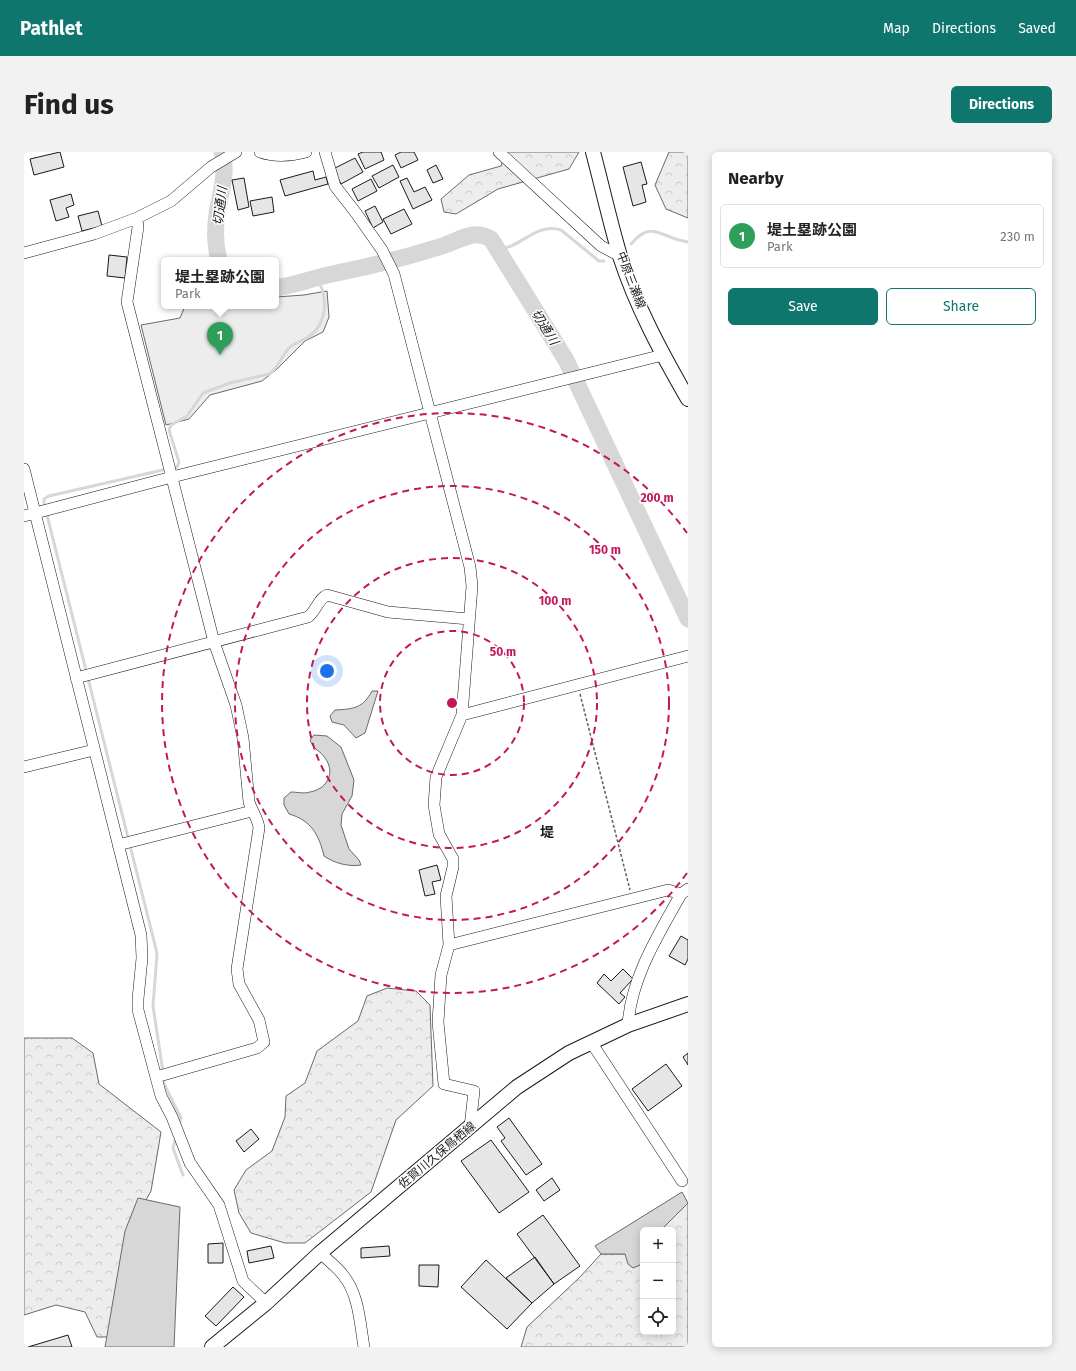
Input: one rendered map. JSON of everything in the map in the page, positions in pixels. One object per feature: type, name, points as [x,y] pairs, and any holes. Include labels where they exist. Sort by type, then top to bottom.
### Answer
[{"type":"main road","name":"中原三瀬線","points":[[593,152],[620,256],[633,291],[663,355],[688,400]]},
{"type":"main road","name":"佐賀川久保鳥栖線","points":[[212,1347],[266,1303],[320,1253],[517,1087],[569,1053],[591,1042],[628,1025],[688,1004]]},
{"type":"street","points":[[260,152],[267,154],[294,155],[306,152]]},
{"type":"street","points":[[325,152],[335,186],[382,250],[394,274],[470,566],[472,586],[462,715],[436,777],[434,805],[439,834],[453,859],[453,867],[446,896],[449,945],[441,975],[438,1022],[444,1084],[474,1091],[470,1127]]},
{"type":"street","points":[[499,152],[601,246],[620,256]]},
{"type":"street","points":[[24,253],[94,234],[137,218],[171,201],[211,167],[235,153]]},
{"type":"street","points":[[137,218],[138,227],[127,302],[214,642],[240,721],[247,785],[252,811],[258,820],[259,828],[237,969],[239,984],[259,1020],[264,1042],[257,1048],[156,1076]]},
{"type":"street","points":[[30,514],[172,476],[663,355]]},
{"type":"street","points":[[24,469],[30,514],[76,678],[141,935],[142,958],[138,1010],[161,1096],[172,1117],[190,1163],[219,1205],[243,1281],[266,1303]]},
{"type":"street","points":[[76,678],[308,617],[314,613],[323,596],[327,595],[388,612],[469,620]]},
{"type":"street","points":[[462,715],[688,656]]},
{"type":"street","points":[[24,767],[94,750]]},
{"type":"street","points":[[118,845],[252,811]]},
{"type":"street","points":[[449,945],[668,890],[685,891],[651,948],[638,978],[629,1014],[628,1025]]},
{"type":"street","points":[[591,1042],[682,1181]]},
{"type":"street","points":[[320,1253],[343,1275],[350,1285],[354,1297],[364,1347]]},
{"type":"path","points":[[578,685],[633,899]]},
{"type":"green space","points":[[506,152],[579,152],[569,169],[498,189],[456,214],[444,212],[441,199],[469,175],[501,166]]},
{"type":"green space","points":[[669,152],[688,152],[688,218],[666,209],[655,185]]},
{"type":"green space","points":[[327,291],[329,317],[323,332],[305,341],[277,369],[262,381],[210,395],[189,419],[166,425],[141,325],[180,318],[184,309],[279,309],[279,297],[304,295]]},
{"type":"green space","points":[[387,988],[416,991],[430,1005],[433,1086],[396,1120],[371,1192],[305,1243],[285,1243],[251,1233],[239,1213],[234,1190],[246,1170],[272,1151],[285,1117],[286,1096],[305,1083],[317,1051],[358,1021],[367,996]]},
{"type":"green space","points":[[24,1038],[72,1038],[93,1053],[99,1084],[161,1132],[151,1191],[130,1229],[108,1337],[97,1337],[85,1312],[56,1305],[24,1315]]},
{"type":"green space","points":[[688,1203],[688,1347],[521,1347],[527,1327],[580,1277],[601,1254],[625,1254],[640,1265],[640,1335],[676,1335],[676,1227],[664,1227]]},
{"type":"shaded area","points":[[372,691],[378,691],[365,733],[356,738],[344,725],[332,722],[330,716],[335,710],[353,708],[361,704],[369,697]]},
{"type":"shaded area","points":[[314,735],[327,736],[341,747],[354,780],[352,796],[342,814],[341,825],[349,849],[359,860],[361,865],[341,864],[324,856],[320,841],[313,829],[303,820],[289,814],[284,805],[284,798],[291,792],[305,793],[316,790],[321,788],[328,780],[330,769],[328,764],[323,755],[313,746],[310,740]]},
{"type":"shaded area","points":[[682,1192],[688,1203],[664,1227],[640,1227],[640,1265],[633,1268],[628,1264],[625,1254],[601,1254],[595,1246]]},
{"type":"shaded area","points":[[138,1198],[180,1207],[174,1347],[105,1347],[125,1231]]},
{"type":"building","points":[[60,152],[64,167],[34,175],[30,159]]},
{"type":"building","points":[[363,152],[381,152],[384,160],[365,169],[358,154]]},
{"type":"building","points":[[401,152],[414,152],[418,160],[401,168],[395,155]]},
{"type":"building","points":[[355,158],[363,172],[341,184],[333,169]]},
{"type":"building","points":[[641,162],[647,184],[642,185],[646,202],[633,206],[623,167]]},
{"type":"building","points":[[393,165],[399,177],[379,188],[372,176]]},
{"type":"building","points":[[436,165],[443,179],[433,183],[427,170]]},
{"type":"building","points":[[313,171],[315,180],[326,177],[328,184],[285,196],[280,180]]},
{"type":"building","points":[[244,178],[249,207],[238,210],[232,180]]},
{"type":"building","points":[[407,178],[414,192],[425,187],[432,200],[413,209],[400,181]]},
{"type":"building","points":[[371,179],[377,191],[358,201],[352,189]]},
{"type":"building","points":[[71,194],[74,205],[66,208],[69,217],[56,221],[50,200]]},
{"type":"building","points":[[272,197],[274,212],[253,216],[250,201]]},
{"type":"building","points":[[375,206],[383,222],[373,228],[365,211]]},
{"type":"building","points":[[404,209],[412,224],[391,234],[383,219]]},
{"type":"building","points":[[98,211],[102,226],[82,231],[78,216]]},
{"type":"building","points":[[109,255],[127,257],[125,278],[107,276]]},
{"type":"building","points":[[437,865],[441,880],[432,882],[435,894],[425,896],[419,870]]},
{"type":"building","points":[[681,936],[688,940],[688,959],[685,965],[669,956]]},
{"type":"building","points":[[623,969],[633,979],[620,993],[625,997],[619,1004],[597,983],[604,974],[611,981]]},
{"type":"building","points":[[688,1053],[688,1065],[683,1057]]},
{"type":"building","points":[[666,1064],[682,1086],[648,1111],[632,1089]]},
{"type":"building","points":[[509,1118],[542,1164],[526,1175],[501,1141],[505,1138],[497,1127]]},
{"type":"building","points":[[251,1129],[259,1139],[244,1152],[236,1141]]},
{"type":"building","points":[[491,1140],[529,1192],[499,1213],[461,1161]]},
{"type":"building","points":[[552,1178],[560,1190],[544,1201],[536,1190]]},
{"type":"building","points":[[543,1215],[580,1266],[554,1284],[517,1234]]},
{"type":"building","points":[[223,1243],[223,1263],[208,1263],[208,1244]]},
{"type":"building","points":[[271,1246],[274,1258],[249,1263],[247,1251]]},
{"type":"building","points":[[389,1246],[390,1256],[361,1258],[361,1248]]},
{"type":"building","points":[[535,1257],[554,1284],[532,1303],[506,1278]]},
{"type":"building","points":[[486,1260],[532,1303],[507,1329],[461,1287]]},
{"type":"building","points":[[419,1265],[439,1265],[438,1287],[419,1286]]},
{"type":"building","points":[[233,1287],[244,1297],[216,1326],[205,1316]]},
{"type":"building","points":[[68,1335],[72,1347],[28,1347]]},
{"type":"waterway","name":"切通川","points":[[218,257],[216,231],[217,214],[224,175],[224,160],[222,152]]},
{"type":"waterway","points":[[497,249],[506,248],[513,245],[536,232],[552,229],[561,230],[599,261],[604,261]]},
{"type":"waterway","points":[[631,244],[645,232],[652,231],[688,242]]},
{"type":"waterway","name":"切通川","points":[[279,287],[399,259],[443,246],[469,236],[480,235],[491,239],[566,360],[688,619]]},
{"type":"waterway","points":[[172,468],[177,467],[179,462],[169,430],[171,425],[187,416],[203,393],[230,383],[269,374],[275,369],[289,348],[314,332],[319,325],[324,310],[323,294],[317,279]]},
{"type":"waterway","points":[[163,1072],[153,1006],[157,954],[44,499],[49,496],[167,469]]},
{"type":"waterway","points":[[163,1078],[164,1084],[181,1118],[179,1126]]},
{"type":"waterway","points":[[176,1137],[173,1148],[183,1175]]},
{"type":"place","name":"堤土塁跡公園","points":[[220,355]]},
{"type":"district","name":"堤","points":[[547,832]]}]
